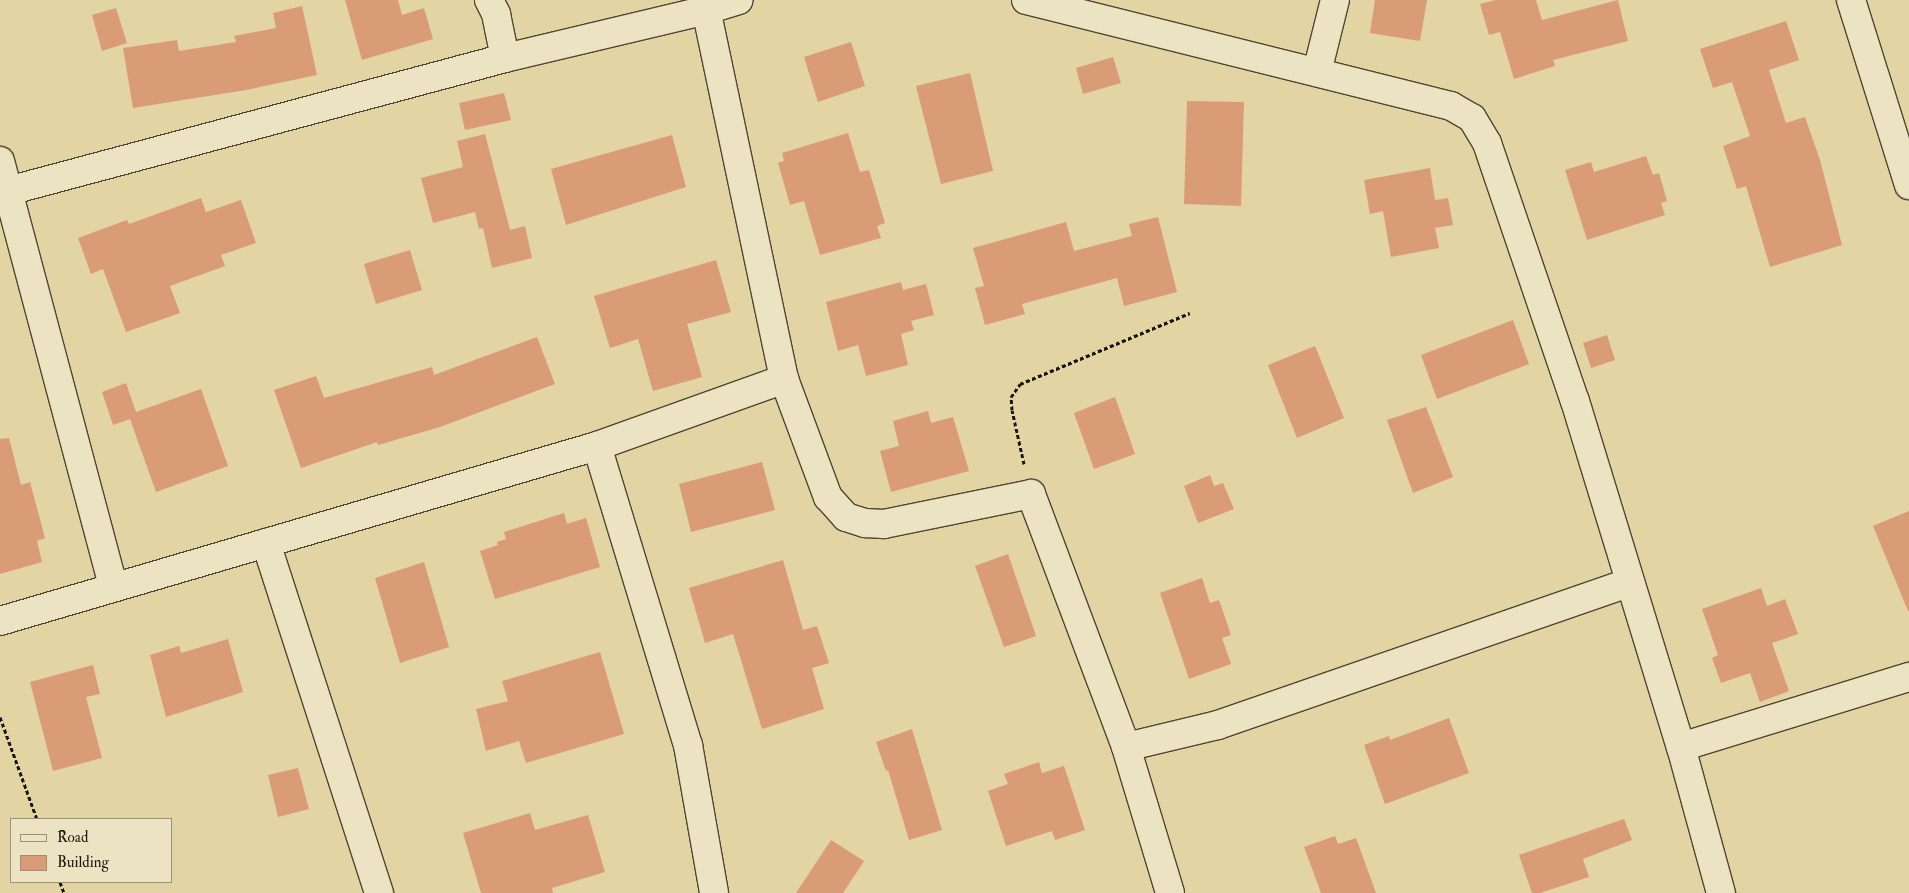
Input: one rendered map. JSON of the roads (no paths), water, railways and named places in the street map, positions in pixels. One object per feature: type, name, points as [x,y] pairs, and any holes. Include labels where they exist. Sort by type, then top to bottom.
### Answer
[{"type":"street","points":[[489,0],[496,14],[504,58]]},
{"type":"street","points":[[8,191],[504,58],[706,10],[738,0]]},
{"type":"street","points":[[1026,0],[1451,106],[1472,118],[1487,143],[1556,346],[1681,747],[1721,893]]},
{"type":"street","points":[[1318,72],[1335,0]]},
{"type":"street","points":[[1851,0],[1909,185]]},
{"type":"street","points":[[706,10],[784,379],[828,497],[846,517],[865,523],[884,524],[1031,494],[1126,748],[1170,893]]},
{"type":"street","points":[[0,161],[113,587]]},
{"type":"street","points":[[0,622],[113,587],[597,446],[784,379]]},
{"type":"street","points":[[597,446],[688,745],[714,893]]},
{"type":"street","points":[[266,543],[379,893]]},
{"type":"street","points":[[1126,748],[1218,725],[1630,582]]},
{"type":"street","points":[[1681,747],[1909,677]]}]
